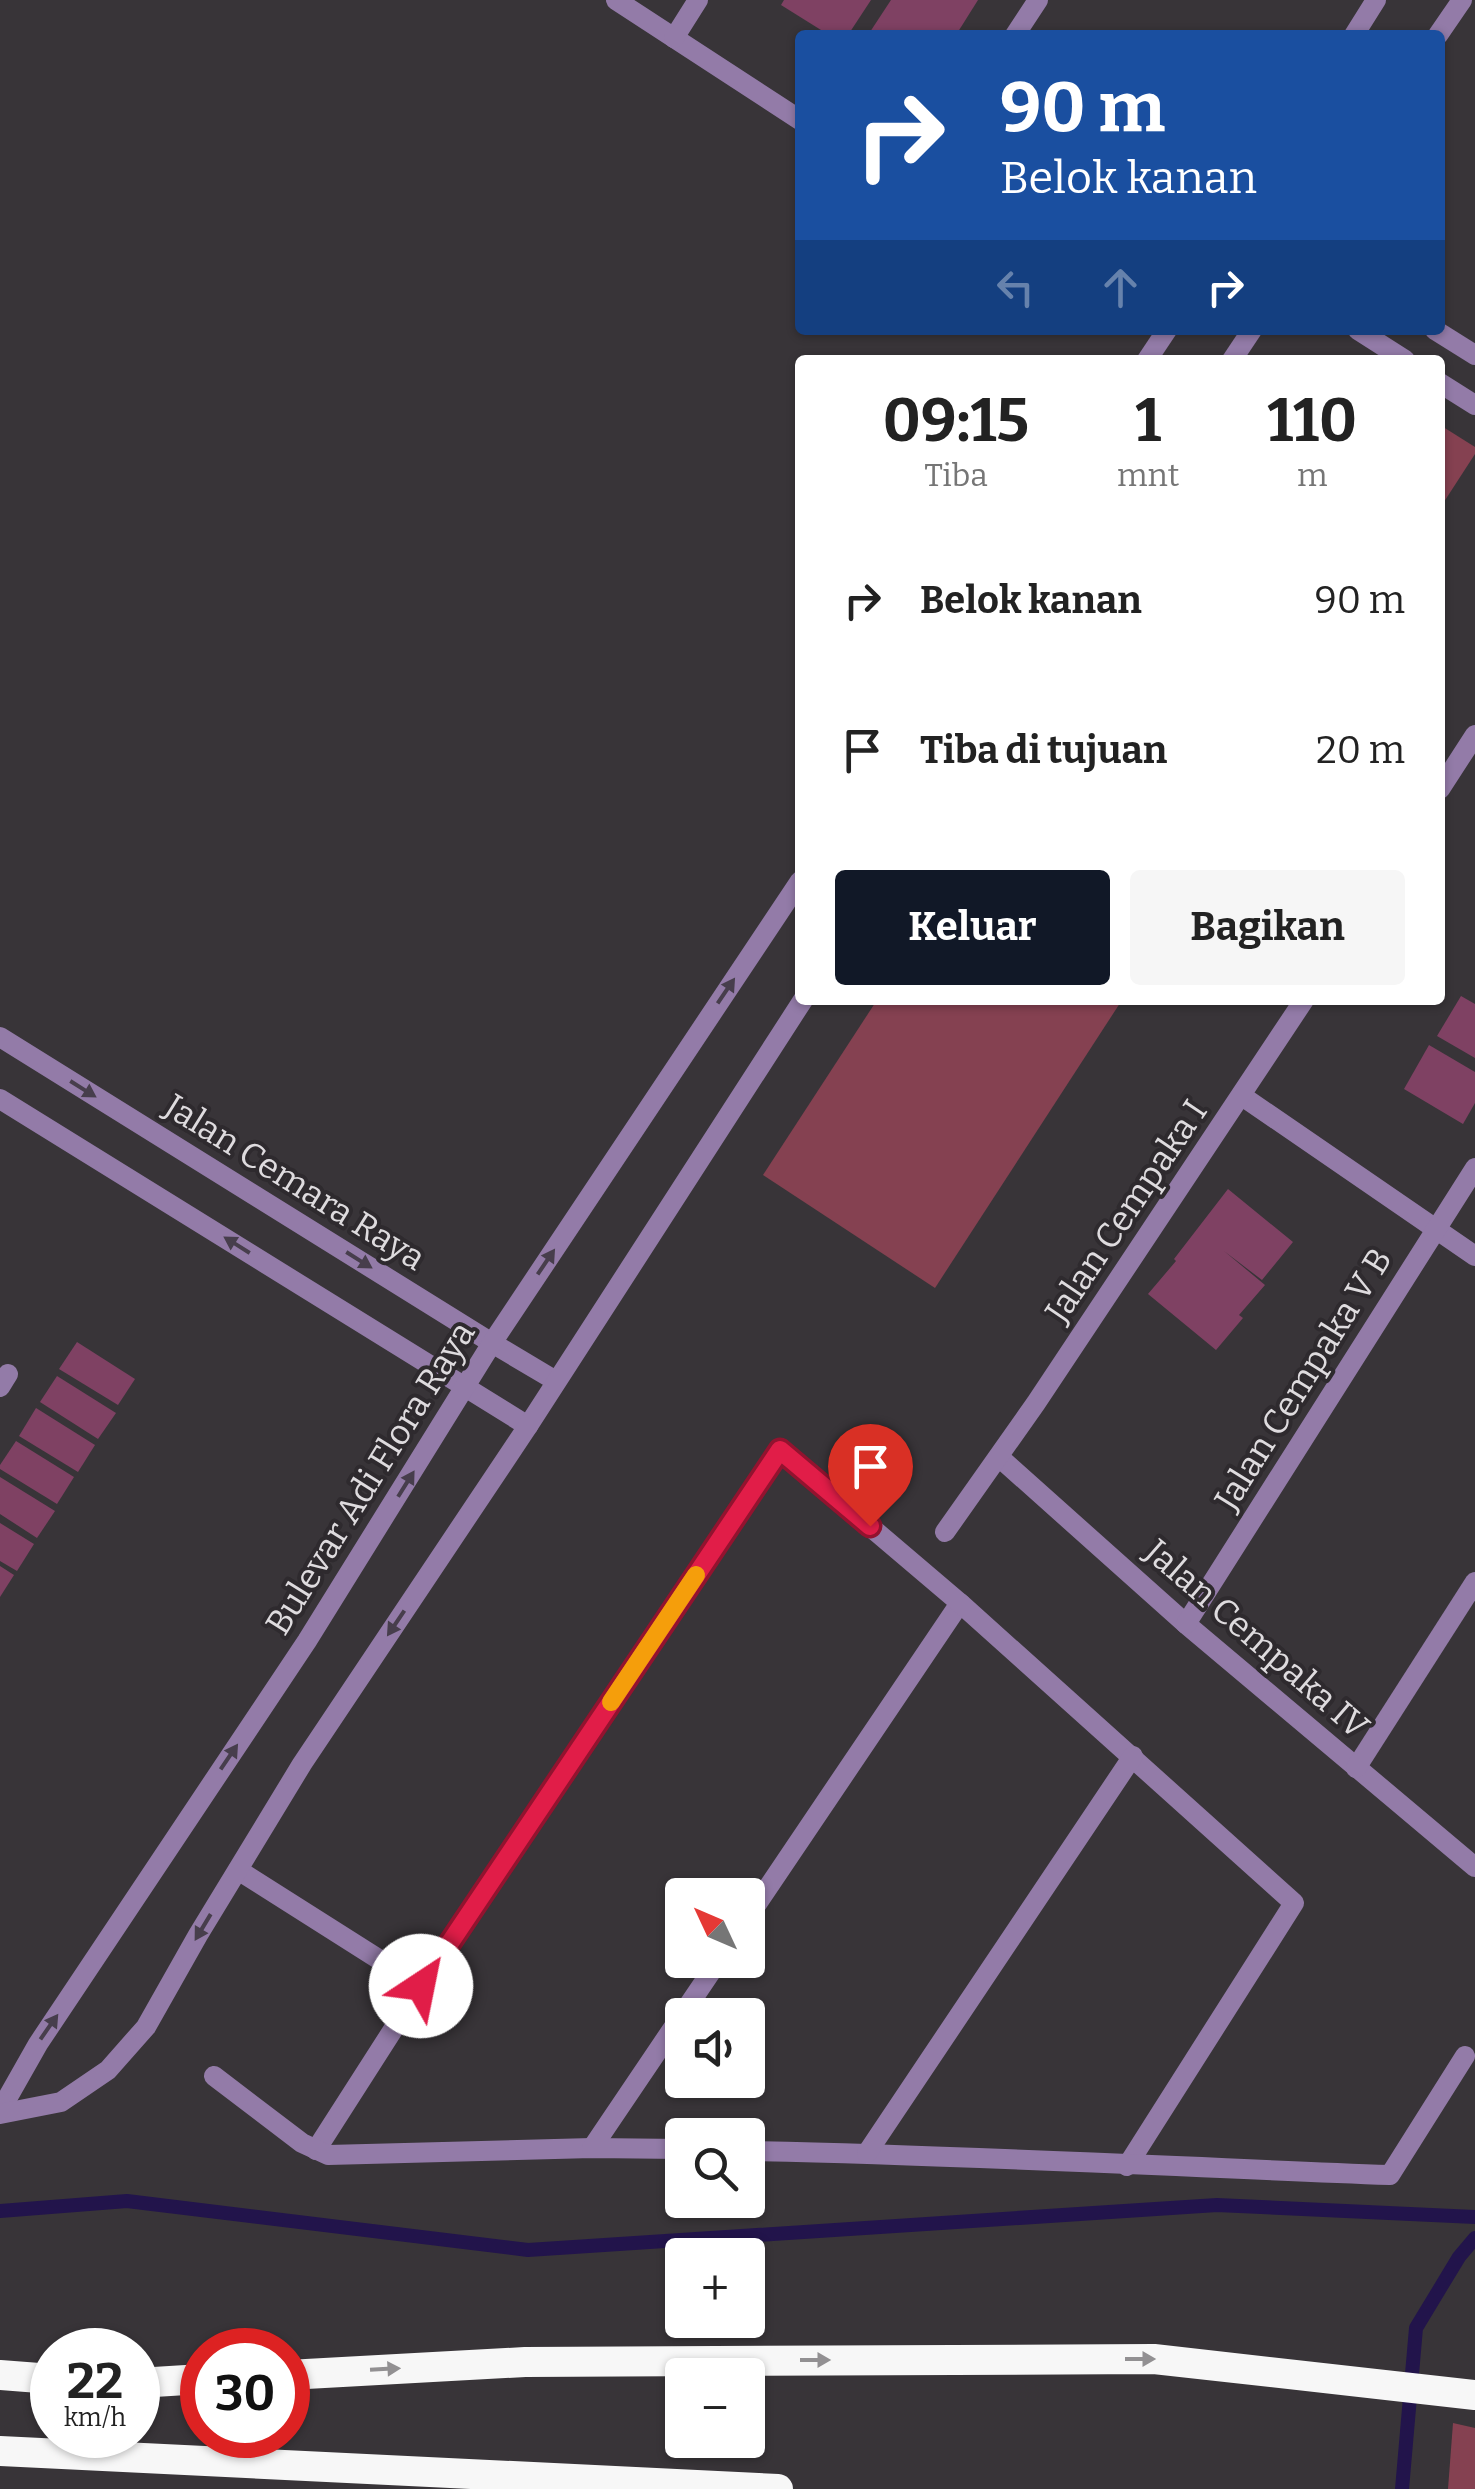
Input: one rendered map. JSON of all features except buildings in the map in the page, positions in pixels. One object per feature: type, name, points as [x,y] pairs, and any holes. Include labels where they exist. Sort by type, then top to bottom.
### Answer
[{"type":"highway","points":[[310,2374],[525,2362],[1154,2359],[1475,2394]]},
{"type":"highway","points":[[0,2375],[30,2378]]},
{"type":"highway","points":[[0,2451],[778,2489]]},
{"type":"street","points":[[616,0],[795,117]]},
{"type":"street","points":[[674,38],[698,0]]},
{"type":"street","points":[[1019,30],[1038,0]]},
{"type":"street","points":[[1357,30],[1376,0]]},
{"type":"street","points":[[1441,30],[1462,0]]},
{"type":"street","points":[[1366,335],[1397,355]]},
{"type":"street","points":[[1444,335],[1475,355]]},
{"type":"street","points":[[1445,385],[1475,405]]},
{"type":"street","points":[[1445,782],[1475,735]]},
{"type":"street","name":"Bulevar Adi Flora Raya","points":[[0,2113],[38,2044],[307,1641],[492,1343],[795,888]]},
{"type":"street","name":"Bulevar Adi Flora Raya","points":[[0,2113],[61,2102],[108,2070],[146,2027],[302,1764],[528,1426],[800,1005]]},
{"type":"street","name":"Jalan Cempaka I","points":[[944,1532],[999,1457],[1301,1005]]},
{"type":"street","name":"Jalan Cemara Raya","points":[[0,1038],[556,1380]]},
{"type":"street","points":[[1242,1096],[1475,1256]]},
{"type":"street","points":[[0,1099],[528,1426]]},
{"type":"street","name":"Jalan Cempaka V B","points":[[1186,1624],[1475,1168]]},
{"type":"street","points":[[316,2150],[421,1986],[780,1450],[960,1603],[1294,1903],[1128,2166]]},
{"type":"street","name":"Jalan Cempaka IV","points":[[999,1457],[1186,1624],[1475,1867]]},
{"type":"street","points":[[1356,1768],[1475,1582]]},
{"type":"street","points":[[765,1892],[960,1603]]},
{"type":"street","points":[[867,2153],[1133,1756]]},
{"type":"street","points":[[238,1870],[421,1986]]},
{"type":"street","points":[[592,2148],[707,1978]]},
{"type":"street","points":[[765,2150],[1390,2175],[1466,2056]]},
{"type":"street","points":[[214,2076],[302,2144],[328,2156],[665,2149]]},
{"type":"shaded area","points":[[1445,428],[1475,447],[1475,454],[1445,500]]},
{"type":"shaded area","points":[[874,1005],[1119,1005],[935,1288],[763,1175]]},
{"type":"shaded area","points":[[1453,2423],[1475,2428],[1475,2489],[1448,2489]]},
{"type":"waterway","points":[[0,2211],[127,2201],[528,2250],[1217,2205],[1475,2217]]},
{"type":"waterway","points":[[1402,2489],[1416,2328],[1475,2238]]},
{"type":"slow traffic","points":[[611,1702],[696,1575]]},
{"type":"route","points":[[421,1986],[780,1450],[870,1526]]}]
